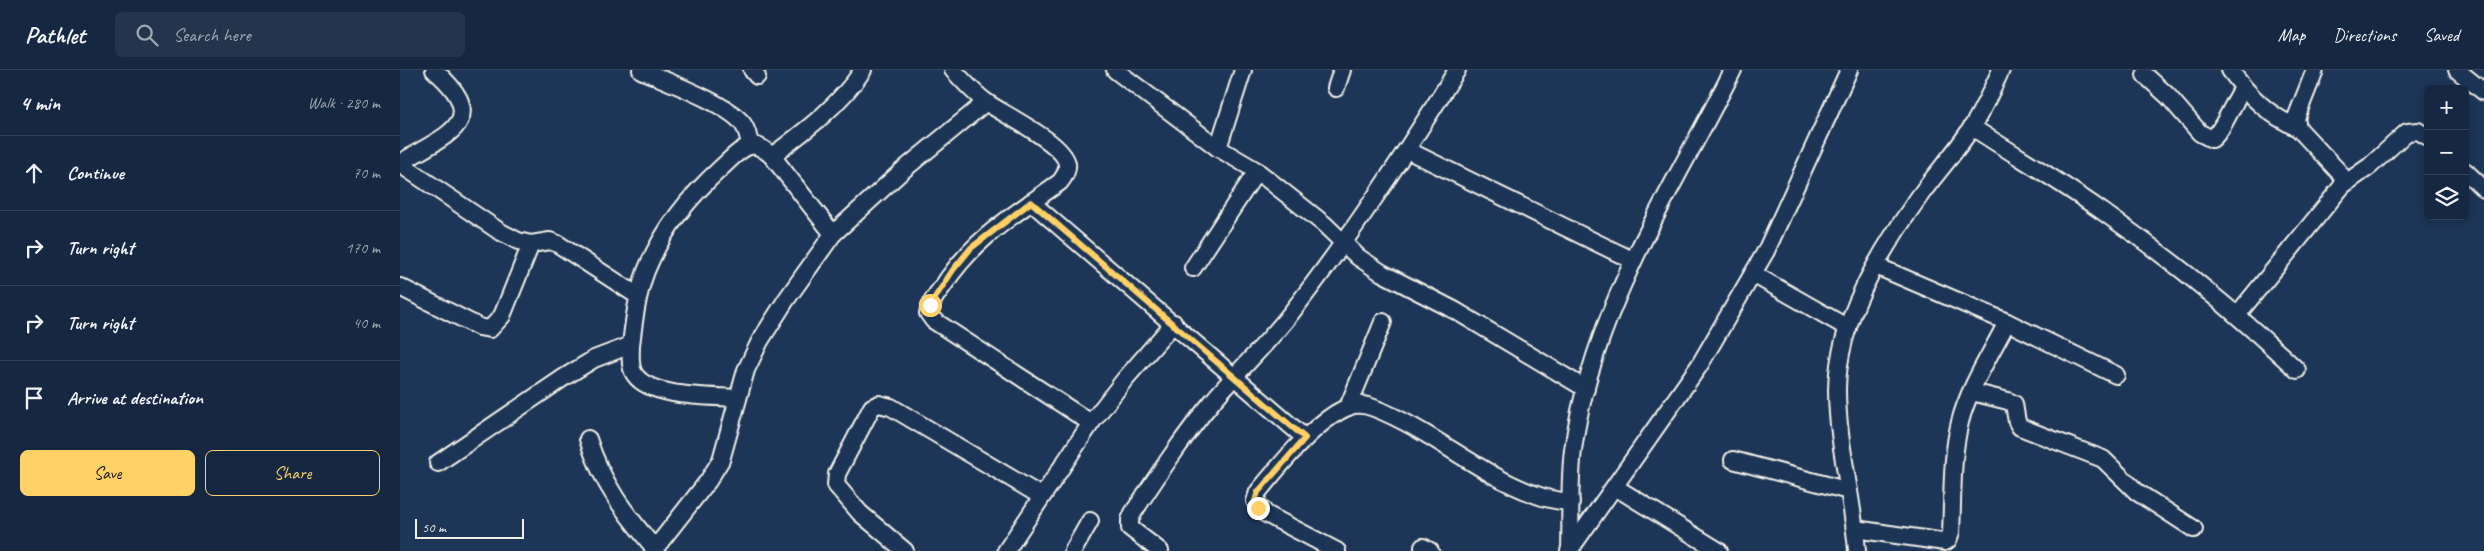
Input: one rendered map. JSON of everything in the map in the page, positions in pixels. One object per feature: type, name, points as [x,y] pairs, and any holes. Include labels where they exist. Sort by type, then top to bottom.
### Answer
[{"type":"street","points":[[434,70],[448,82],[456,93],[463,116],[455,128],[400,164],[499,231],[518,241],[531,244],[550,240],[638,296]]},
{"type":"street","points":[[641,70],[719,106],[734,116],[743,124],[750,146]]},
{"type":"street","points":[[772,156],[835,104],[863,70]]},
{"type":"street","points":[[953,70],[986,102],[1043,138],[1062,154],[1067,164],[1066,173],[1060,182],[971,248],[953,270],[930,305],[928,313],[933,320],[1091,423]]},
{"type":"street","points":[[1116,70],[1218,148],[1257,171],[1324,224],[1344,245],[1382,273],[1456,311],[1586,390]]},
{"type":"street","points":[[1218,148],[1243,70]]},
{"type":"street","points":[[1336,88],[1342,70]]},
{"type":"street","points":[[1160,551],[1130,528],[1130,520],[1133,513],[1191,429],[1286,319],[1344,245],[1457,70]]},
{"type":"street","points":[[1569,550],[1573,450],[1586,390],[1609,316],[1632,260],[1732,70]]},
{"type":"street","points":[[1569,550],[1699,366],[1753,274],[1775,233],[1849,70]]},
{"type":"street","points":[[1857,551],[1840,434],[1837,389],[1841,354],[1848,328],[1854,310],[1876,266],[1919,198],[1972,127],[2001,70]]},
{"type":"street","points":[[2230,70],[2243,88],[2277,119],[2298,128],[2339,172],[2343,178],[2343,185]]},
{"type":"street","points":[[2298,128],[2296,118],[2313,76],[2299,70]]},
{"type":"street","points":[[2458,70],[2484,92]]},
{"type":"street","points":[[2144,75],[2168,96],[2200,133],[2212,138],[2218,135],[2229,109],[2243,88]]},
{"type":"street","points":[[588,439],[595,462],[608,488],[654,550],[708,481],[721,460],[746,370],[760,341],[786,300],[833,234],[902,171],[986,102]]},
{"type":"street","points":[[1972,127],[2112,218],[2205,287],[2297,370]]},
{"type":"street","points":[[2237,315],[2343,185],[2370,166],[2407,132],[2418,131],[2424,134]]},
{"type":"street","points":[[738,398],[655,389],[642,383],[633,374],[630,363],[631,345],[638,296],[659,242],[677,214],[703,185],[740,152],[750,146],[761,147],[772,156],[833,234]]},
{"type":"street","points":[[1407,150],[1632,260]]},
{"type":"street","points":[[1193,268],[1257,171]]},
{"type":"street","points":[[2469,175],[2484,189]]},
{"type":"street","points":[[1031,202],[1174,323],[1305,438]]},
{"type":"street","points":[[400,287],[480,327],[490,329],[502,316],[531,244]]},
{"type":"street","points":[[1876,266],[2007,322],[2116,375]]},
{"type":"street","points":[[1753,274],[1848,328]]},
{"type":"street","points":[[1348,407],[1383,322]]},
{"type":"street","points":[[1855,529],[1945,542],[1948,540],[1951,532],[1955,456],[1960,421],[1972,392],[2007,322]]},
{"type":"street","points":[[1006,551],[1091,423],[1125,379],[1174,323]]},
{"type":"street","points":[[438,463],[562,378],[594,359],[631,345]]},
{"type":"street","points":[[1972,392],[2008,400],[2014,404],[2017,422],[2020,427],[2103,459],[2137,492],[2194,529]]},
{"type":"street","points":[[904,551],[860,513],[836,485],[837,474],[872,407],[879,404],[891,406],[1042,496]]},
{"type":"street","points":[[1337,551],[1266,514],[1255,501],[1258,492],[1305,438],[1348,407],[1358,404],[1373,407],[1400,420],[1454,453],[1533,494],[1554,500],[1571,502]]},
{"type":"street","points":[[1733,460],[1849,491]]},
{"type":"street","points":[[1615,487],[1719,551]]},
{"type":"street","points":[[1073,551],[1090,521]]},
{"type":"route","points":[[930,305],[953,270],[971,248],[1031,202],[1174,323],[1305,438],[1258,492],[1255,501],[1258,508]]}]
